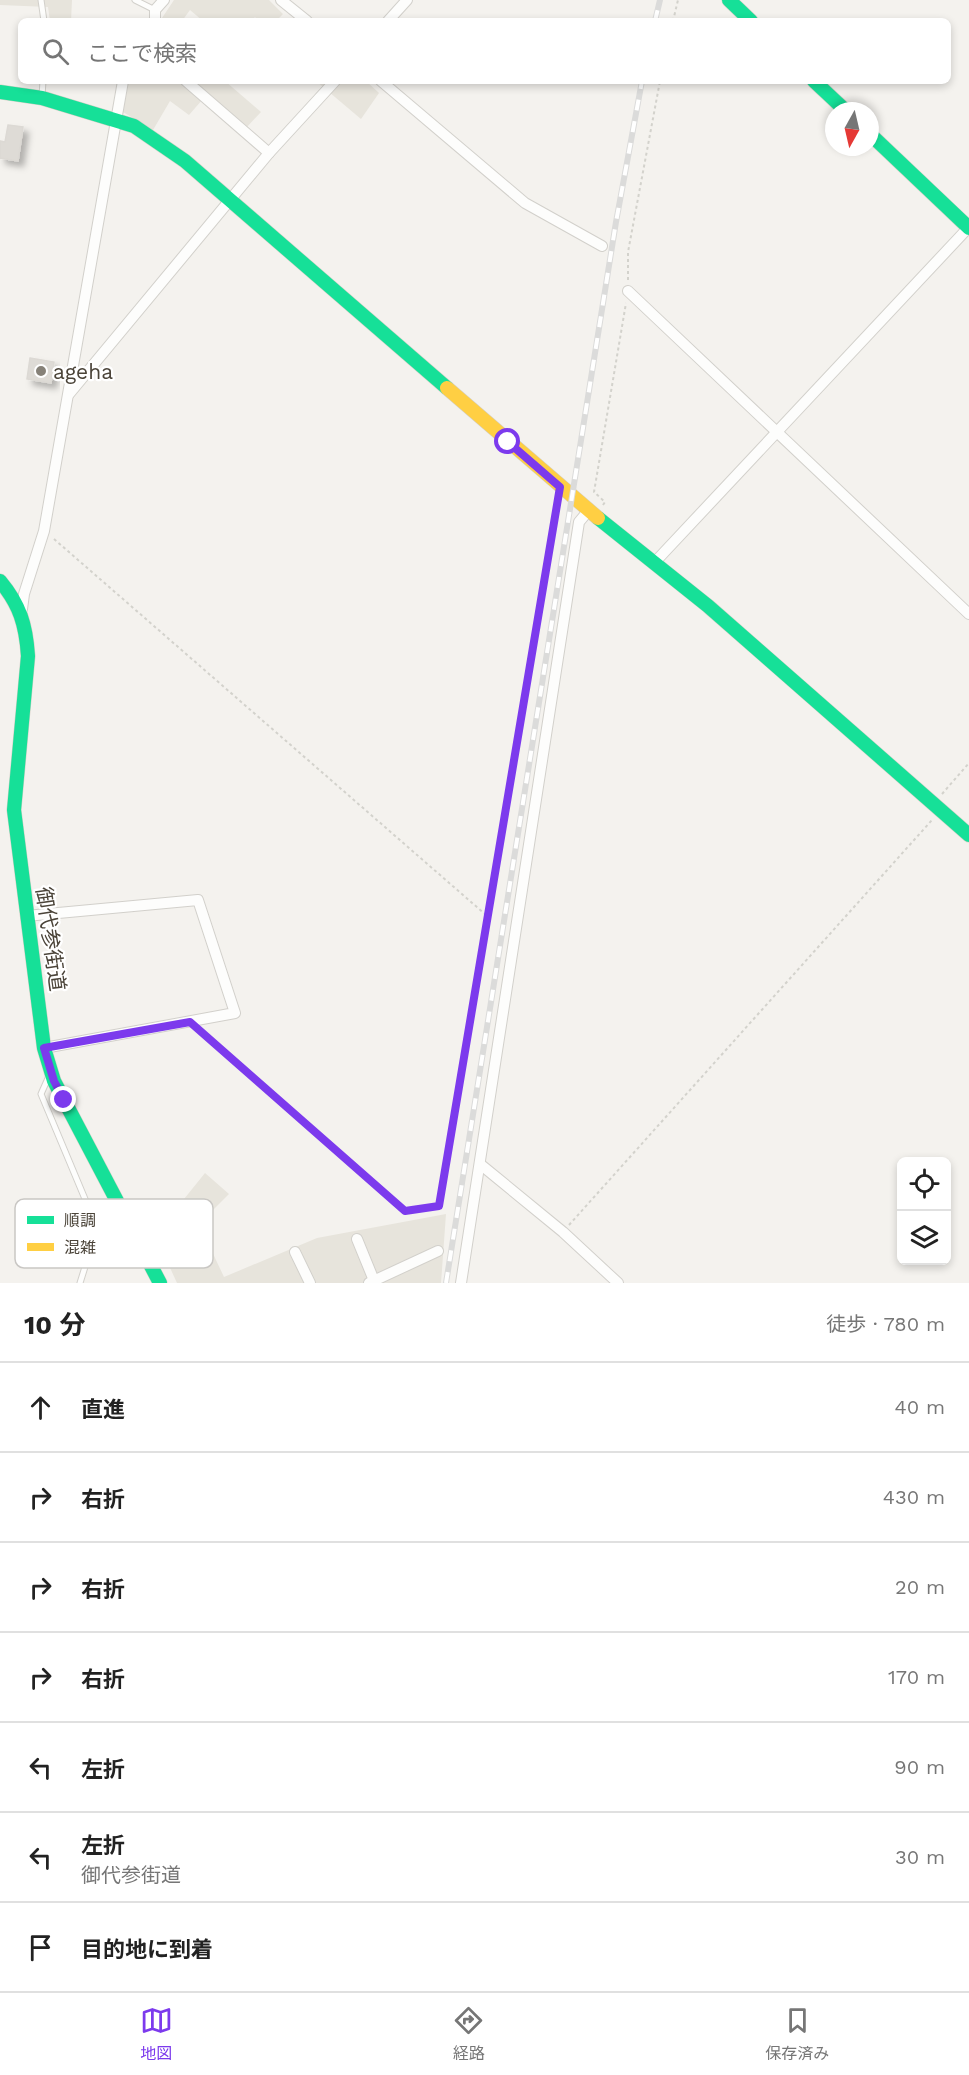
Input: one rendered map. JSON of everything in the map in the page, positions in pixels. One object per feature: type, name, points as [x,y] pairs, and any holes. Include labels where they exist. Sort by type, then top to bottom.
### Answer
[{"type":"street","points":[[155,16],[164,0]]},
{"type":"street","points":[[281,0],[303,18]]},
{"type":"street","points":[[391,18],[407,0]]},
{"type":"street","points":[[729,0],[748,18]]},
{"type":"street","points":[[22,609],[24,594],[45,531],[122,84]]},
{"type":"street","points":[[189,84],[269,153]]},
{"type":"street","points":[[69,395],[269,153],[332,84]]},
{"type":"street","points":[[385,84],[525,203],[602,246]]},
{"type":"street","points":[[817,84],[836,102]]},
{"type":"street","points":[[0,92],[42,98],[116,123],[134,126],[162,143],[231,200],[560,487],[655,562],[969,835]]},
{"type":"street","points":[[655,562],[969,227],[879,142]]},
{"type":"street","points":[[628,291],[969,614]]},
{"type":"street","points":[[461,1283],[579,522],[589,510]]},
{"type":"street","points":[[0,581],[22,609]]},
{"type":"street","name":"御代参街道","points":[[22,609],[28,656],[14,810],[44,1048],[51,1072],[117,1199]]},
{"type":"street","points":[[26,916],[198,900],[235,1012],[44,1048]]},
{"type":"street","points":[[480,1164],[563,1232],[618,1283]]},
{"type":"street","points":[[357,1239],[372,1282],[438,1251]]},
{"type":"street","points":[[295,1252],[310,1283]]},
{"type":"street","name":"御代参街道","points":[[152,1268],[160,1283]]},
{"type":"lane","points":[[42,0],[44,18]]},
{"type":"lane","points":[[135,0],[155,16]]},
{"type":"lane","points":[[42,98],[43,84]]},
{"type":"lane","points":[[51,1072],[41,1094],[85,1199]]},
{"type":"lane","points":[[80,1283],[85,1268]]},
{"type":"path","points":[[674,18],[678,0]]},
{"type":"path","points":[[190,1022],[405,1211],[439,1206],[486,915],[560,487]]},
{"type":"path","points":[[45,531],[486,915]]},
{"type":"path","points":[[563,1232],[936,808],[969,763]]},
{"type":"shaded area","points":[[0,0],[72,0],[71,18],[50,18],[48,7],[0,5]]},
{"type":"shaded area","points":[[174,0],[269,0],[283,14],[279,18],[199,18],[190,10],[184,18],[162,18]]},
{"type":"shaded area","points":[[128,84],[183,84],[202,100],[189,115],[170,101],[153,130],[123,112]]},
{"type":"shaded area","points":[[196,84],[228,84],[261,112],[246,128]]},
{"type":"shaded area","points":[[320,84],[369,84],[379,93],[361,119]]},
{"type":"shaded area","points":[[205,1173],[229,1194],[213,1210],[213,1199],[184,1199]]},
{"type":"shaded area","points":[[446,1214],[441,1283],[177,1283],[170,1268],[213,1268],[213,1254],[224,1277],[317,1238]]},
{"type":"building","points":[[8,125],[23,127],[18,161],[0,158],[0,141],[5,142]]},
{"type":"building","name":"ageha","points":[[30,358],[54,362],[51,383],[27,379]]},
{"type":"railway","points":[[656,18],[660,0]]},
{"type":"railway","points":[[446,1283],[616,222],[641,84]]},
{"type":"traffic: fast","points":[[729,0],[748,18]]},
{"type":"traffic: fast","points":[[817,84],[836,102]]},
{"type":"traffic: fast","points":[[0,92],[42,98],[134,126],[185,161],[447,388]]},
{"type":"traffic: fast","points":[[879,143],[969,228]]},
{"type":"traffic: fast","points":[[598,518],[708,606],[969,835]]},
{"type":"traffic: fast","points":[[0,581],[13,598],[21,616],[27,645],[28,656],[14,810],[44,1048],[54,1081],[116,1199]]},
{"type":"traffic: fast","points":[[152,1268],[160,1283]]},
{"type":"traffic: slow","points":[[447,388],[598,518]]},
{"type":"place","name":"ageha","points":[[41,371]]},
{"type":"route","points":[[64,1100],[54,1081],[44,1048],[190,1022],[405,1211],[439,1206],[560,487],[508,442]]}]
